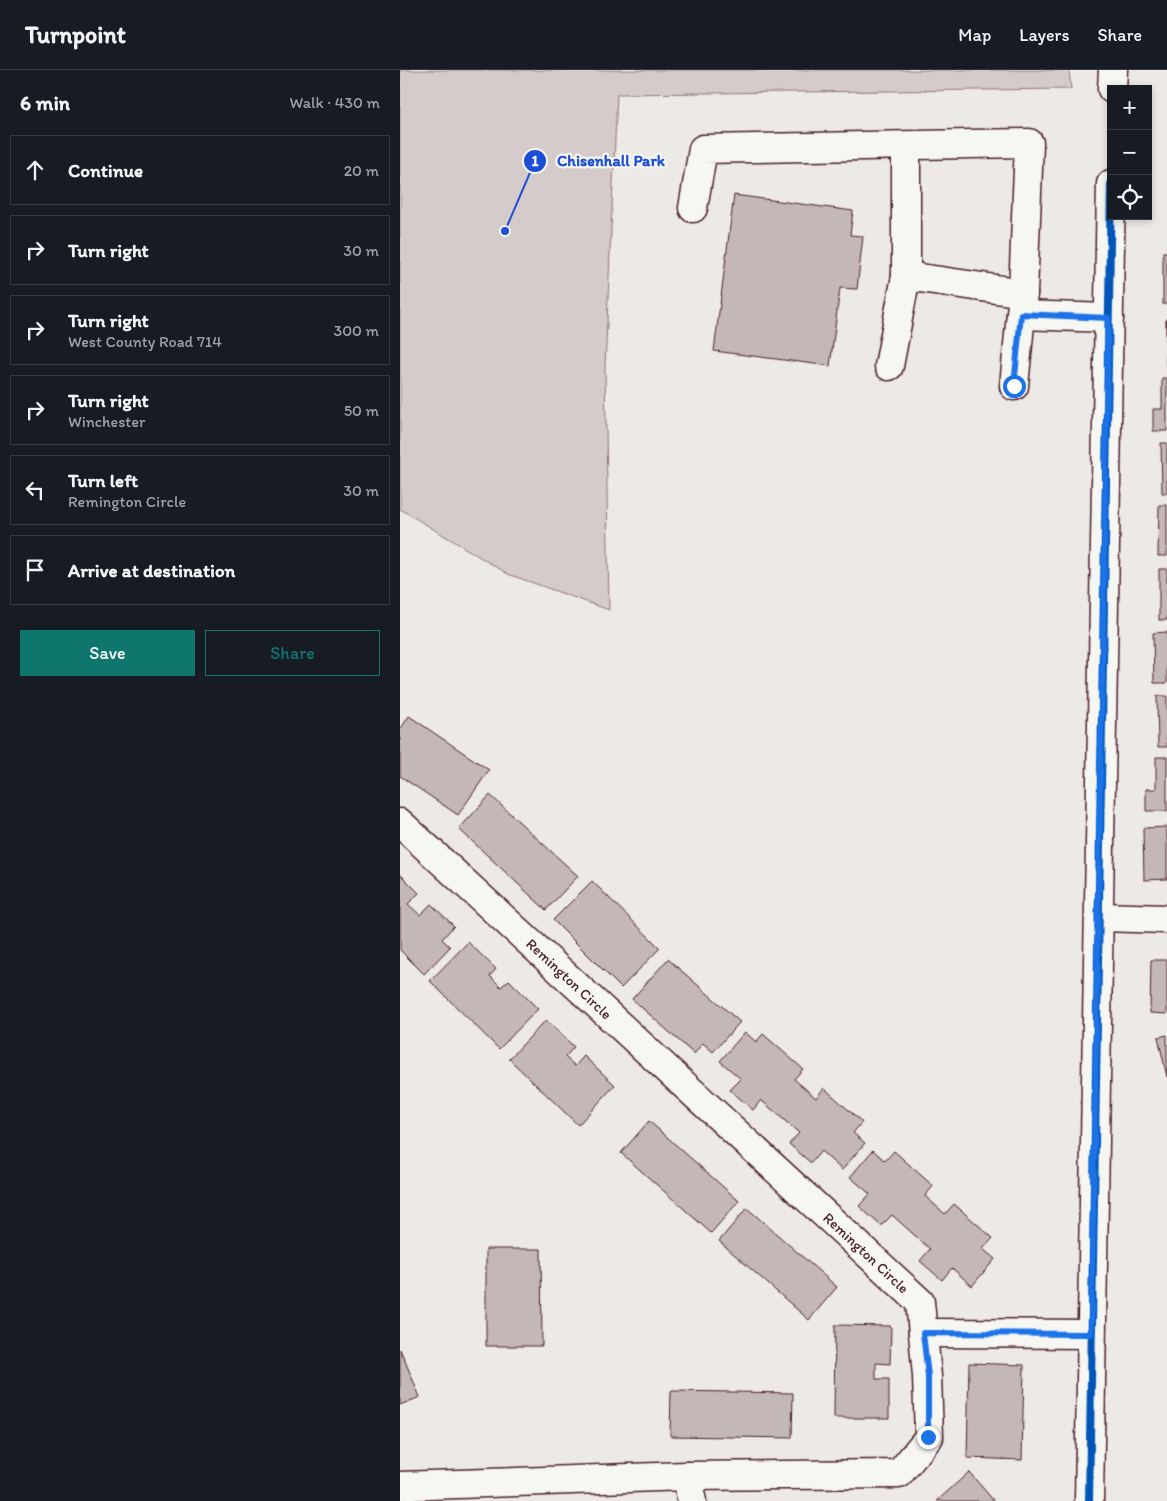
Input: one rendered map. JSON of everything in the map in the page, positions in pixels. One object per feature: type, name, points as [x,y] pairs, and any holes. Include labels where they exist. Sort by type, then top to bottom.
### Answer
[{"type":"street","points":[[1112,85],[1113,70]]},
{"type":"street","points":[[693,208],[703,149],[1029,143],[1022,304],[1014,386]]},
{"type":"street","points":[[889,366],[906,276],[906,146]]},
{"type":"street","points":[[1089,1501],[1110,220]]},
{"type":"street","points":[[906,276],[1022,304],[1108,318]]},
{"type":"street","name":"Remington Circle","points":[[400,824],[920,1302],[928,1376],[928,1437],[899,1474],[687,1493],[400,1486]]},
{"type":"street","points":[[1100,917],[1167,919]]},
{"type":"street","points":[[923,1333],[1091,1334]]},
{"type":"shaded area","points":[[400,70],[1069,70],[1071,89],[617,94],[605,367],[609,610],[508,574],[400,509]]},
{"type":"building","points":[[734,195],[853,211],[850,235],[863,236],[857,289],[840,288],[830,366],[714,351]]},
{"type":"building","points":[[1163,252],[1167,252],[1167,304],[1163,304]]},
{"type":"building","points":[[1167,319],[1167,365],[1166,365]]},
{"type":"building","points":[[1162,378],[1167,378],[1167,431],[1153,431],[1153,409],[1162,409]]},
{"type":"building","points":[[1161,443],[1167,443],[1167,493],[1162,493]]},
{"type":"building","points":[[1159,505],[1167,505],[1167,556],[1158,556]]},
{"type":"building","points":[[1159,569],[1167,569],[1167,620],[1159,620]]},
{"type":"building","points":[[1167,632],[1167,683],[1154,683],[1153,633]]},
{"type":"building","points":[[1157,696],[1167,696],[1167,747],[1158,747]]},
{"type":"building","points":[[409,716],[489,770],[458,815],[400,776],[400,730]]},
{"type":"building","points":[[1156,757],[1167,757],[1167,811],[1146,811],[1146,789],[1156,789]]},
{"type":"building","points":[[490,795],[578,876],[546,910],[459,829]]},
{"type":"building","points":[[1167,827],[1167,879],[1144,880],[1143,828]]},
{"type":"building","points":[[400,874],[419,893],[408,904],[420,915],[431,904],[454,926],[442,939],[450,947],[424,974],[400,950]]},
{"type":"building","points":[[592,881],[660,948],[621,988],[553,920]]},
{"type":"building","points":[[468,942],[496,969],[490,976],[501,987],[509,980],[538,1009],[499,1049],[430,981]]},
{"type":"building","points":[[668,959],[740,1022],[713,1052],[703,1043],[694,1054],[632,999]]},
{"type":"building","points":[[1151,960],[1167,960],[1167,1014],[1150,1013]]},
{"type":"building","points":[[546,1020],[574,1047],[565,1057],[575,1066],[584,1056],[615,1085],[578,1125],[509,1059]]},
{"type":"building","points":[[745,1032],[756,1042],[763,1034],[803,1069],[794,1079],[816,1098],[824,1088],[862,1122],[853,1133],[865,1143],[842,1170],[821,1151],[811,1163],[789,1144],[799,1133],[761,1100],[753,1110],[730,1090],[741,1079],[720,1061]]},
{"type":"building","points":[[1167,1035],[1167,1077],[1158,1037]]},
{"type":"building","points":[[649,1121],[739,1201],[711,1233],[621,1153]]},
{"type":"building","points":[[873,1150],[885,1161],[894,1151],[933,1186],[925,1196],[945,1214],[954,1204],[993,1238],[983,1249],[995,1259],[972,1286],[952,1268],[942,1280],[920,1261],[930,1249],[892,1215],[881,1226],[859,1206],[870,1194],[850,1177]]},
{"type":"building","points":[[747,1208],[837,1287],[809,1320],[719,1241]]},
{"type":"building","points":[[486,1249],[541,1249],[542,1346],[486,1346]]},
{"type":"building","points":[[835,1325],[891,1326],[890,1364],[876,1363],[876,1379],[889,1379],[889,1418],[834,1418]]},
{"type":"building","points":[[400,1349],[420,1397],[400,1405]]},
{"type":"building","points":[[969,1363],[1024,1365],[1022,1460],[967,1458]]},
{"type":"building","points":[[671,1391],[793,1393],[792,1438],[670,1436]]},
{"type":"building","points":[[969,1472],[994,1501],[937,1501]]},
{"type":"cycle path","points":[[1089,1501],[1110,220]]},
{"type":"place","name":"Chisenhall Park","points":[[505,231]]},
{"type":"route","points":[[928,1437],[928,1376],[923,1333],[1091,1334],[1100,917],[1108,318],[1021,314],[1014,386]]}]
